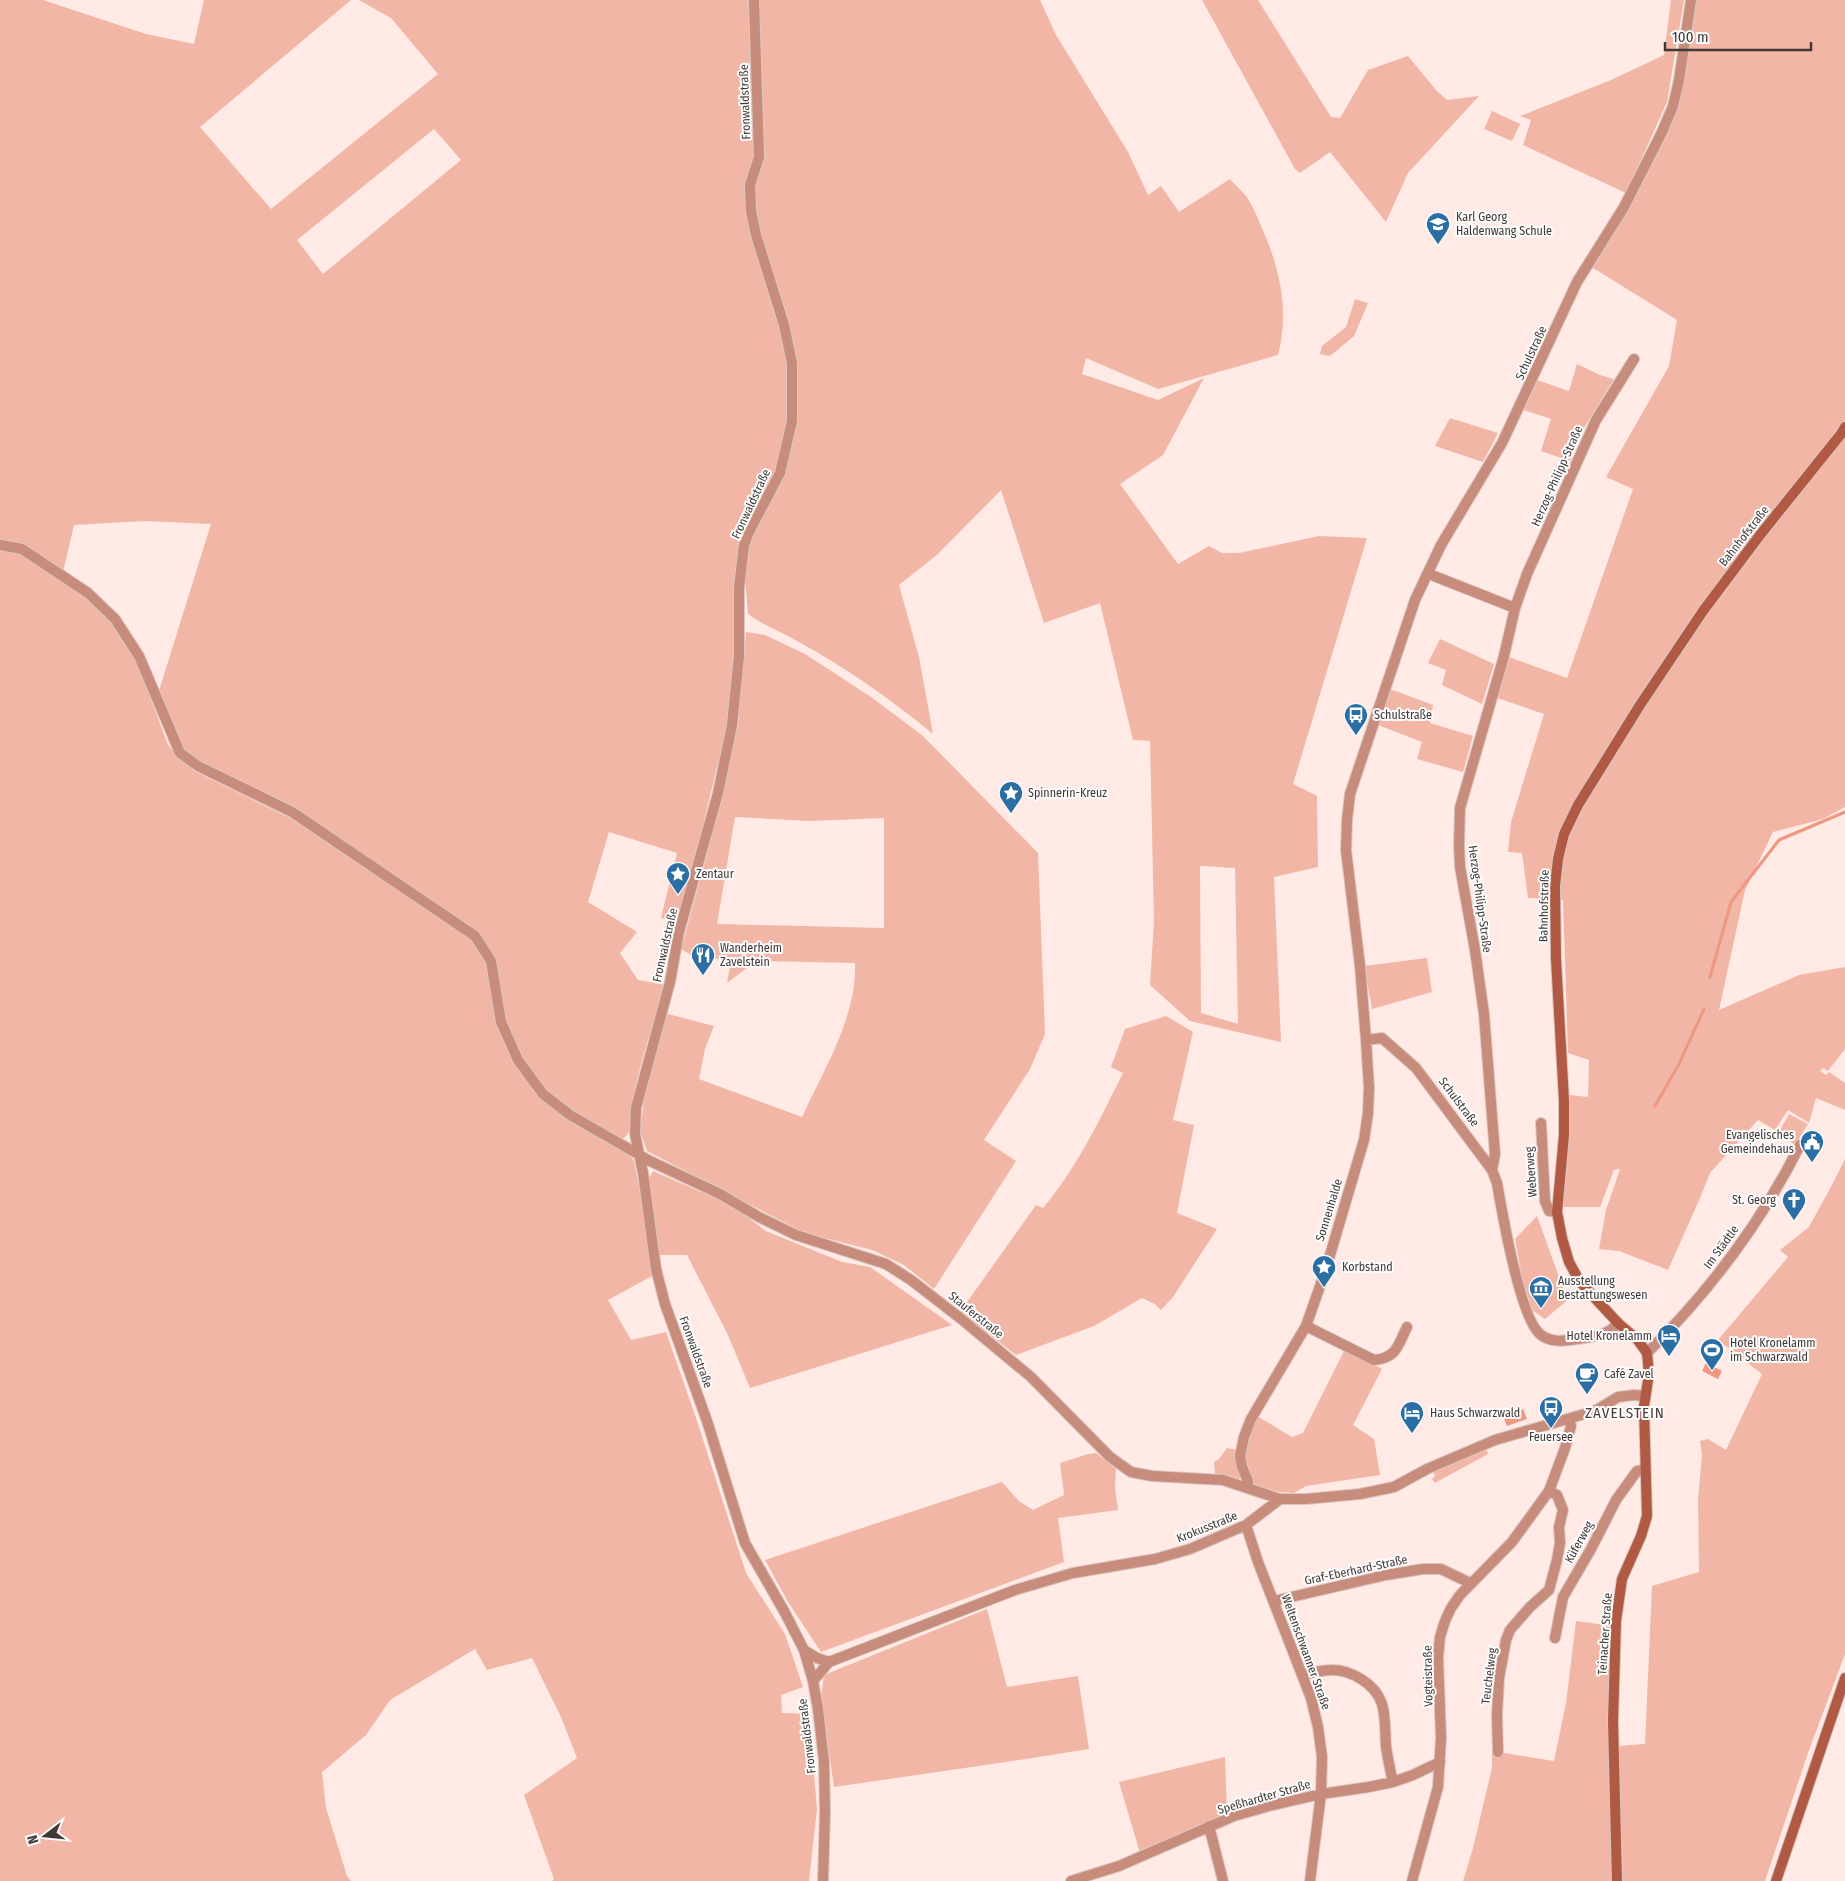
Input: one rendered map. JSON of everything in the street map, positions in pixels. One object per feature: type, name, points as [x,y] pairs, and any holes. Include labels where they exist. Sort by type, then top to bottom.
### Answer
[{"type":"street","name":"Fronwaldstraße","points":[[754,0],[759,157],[750,185],[751,211],[756,236],[784,325],[792,363],[792,421],[780,473],[744,545],[739,588],[739,656],[732,725],[718,793],[679,932],[670,982],[636,1108],[634,1134],[643,1173],[656,1269],[661,1287],[707,1420],[745,1543],[804,1650],[813,1680],[824,1761],[823,1881]]},
{"type":"street","name":"Schulstraße","points":[[1618,1323],[1612,1331],[1593,1337],[1567,1341],[1548,1340],[1534,1328],[1529,1320],[1516,1276],[1497,1183],[1492,1170],[1416,1068],[1382,1038],[1366,1040],[1360,966],[1346,850],[1347,820],[1350,794],[1415,600],[1441,546],[1502,442],[1577,282],[1624,207],[1673,106],[1679,80],[1691,0]]},
{"type":"street","name":"Herzog-Philipp-Straße","points":[[1492,1170],[1495,1154],[1484,1014],[1460,867],[1460,808],[1527,574],[1596,420],[1634,358]]},
{"type":"street","name":"Bahnhofstraße","points":[[1647,1353],[1637,1338],[1618,1323],[1595,1300],[1578,1279],[1567,1254],[1557,1212],[1564,1135],[1556,959],[1558,859],[1564,834],[1578,805],[1640,705],[1703,611],[1760,535],[1841,434],[1845,426]]},
{"type":"street","name":"Stauferstraße","points":[[0,545],[22,549],[88,592],[115,619],[139,656],[180,753],[198,766],[292,812],[475,936],[491,961],[501,1022],[518,1060],[543,1094],[570,1114],[639,1154],[720,1194],[759,1217],[796,1235],[886,1264],[960,1318],[1031,1377],[1110,1457],[1131,1472],[1152,1476],[1223,1480],[1280,1499]]},
{"type":"street","points":[[1429,574],[1516,608]]},
{"type":"street","name":"Sonnenhalde","points":[[1248,1488],[1248,1480],[1242,1467],[1240,1456],[1244,1437],[1251,1419],[1306,1326],[1364,1140],[1369,1088],[1366,1040]]},
{"type":"street","name":"Weberweg","points":[[1540,1123],[1545,1201],[1549,1211],[1557,1212]]},
{"type":"street","name":"Im Städtle","points":[[1647,1353],[1685,1312],[1742,1241],[1772,1195],[1800,1145]]},
{"type":"street","points":[[1306,1326],[1374,1360],[1386,1359],[1394,1354],[1407,1327]]},
{"type":"street","name":"Teinacher Straße","points":[[1618,1881],[1613,1721],[1618,1600],[1622,1579],[1641,1536],[1647,1516],[1645,1396],[1649,1374],[1647,1353]]},
{"type":"street","points":[[1280,1499],[1306,1499],[1360,1494],[1394,1487],[1474,1447],[1595,1412],[1618,1397],[1645,1396]]},
{"type":"street","name":"Vogteistraße","points":[[1412,1881],[1438,1787],[1441,1719],[1438,1657],[1440,1637],[1451,1608],[1470,1583],[1512,1542],[1549,1491],[1565,1448],[1571,1426],[1569,1419]]},
{"type":"street","name":"Küferweg","points":[[1554,1638],[1563,1597],[1591,1549],[1616,1500],[1637,1471],[1645,1470]]},
{"type":"street","points":[[1549,1491],[1557,1494],[1563,1510],[1559,1527],[1560,1543],[1549,1590],[1563,1597]]},
{"type":"street","name":"Krokusstraße","points":[[813,1680],[829,1662],[1015,1590],[1073,1574],[1155,1559],[1190,1549],[1246,1525],[1280,1499]]},
{"type":"street","name":"Weltenschwanner Straße","points":[[1246,1525],[1258,1562],[1311,1698],[1318,1727],[1322,1757],[1321,1794],[1310,1881]]},
{"type":"street","name":"Graf-Eberhard-Straße","points":[[1274,1600],[1386,1575],[1423,1569],[1441,1569],[1470,1583]]},
{"type":"street","name":"Teuchelweg","points":[[1498,1752],[1497,1714],[1499,1678],[1506,1640],[1510,1630],[1530,1607],[1549,1590]]},
{"type":"street","points":[[804,1650],[817,1658],[829,1662]]},
{"type":"street","points":[[1302,1675],[1331,1670],[1344,1671],[1357,1676],[1369,1684],[1378,1694],[1383,1706],[1386,1726],[1386,1747],[1393,1782]]},
{"type":"street","points":[[1776,1881],[1845,1678]]},
{"type":"street","name":"Speßhardter Straße","points":[[1070,1881],[1119,1866],[1209,1826],[1269,1806],[1321,1794],[1393,1782],[1414,1775],[1440,1762]]},
{"type":"street","points":[[1209,1826],[1223,1881]]},
{"type":"shaded area","points":[[0,0],[43,0],[146,34],[194,44],[204,0],[351,0],[200,127],[271,209],[438,74],[391,18],[359,0],[1040,0],[1056,35],[1128,152],[1148,195],[1161,186],[1179,212],[1230,179],[1252,205],[1271,250],[1282,294],[1283,324],[1278,355],[1158,389],[1086,358],[1082,374],[1158,400],[1204,378],[1163,455],[1120,484],[1178,564],[1209,546],[1222,553],[1239,553],[1319,536],[1367,538],[1293,784],[1317,796],[1318,867],[1274,877],[1281,1042],[1190,1021],[1150,985],[1154,921],[1150,741],[1133,740],[1100,603],[1044,623],[1001,490],[938,554],[899,585],[919,657],[933,734],[885,697],[851,674],[793,638],[748,614],[745,579],[733,590],[736,629],[727,726],[698,846],[679,913],[674,921],[661,918],[677,853],[609,832],[588,902],[637,932],[620,953],[638,980],[665,985],[638,1075],[630,1131],[623,1139],[598,1126],[542,1090],[539,1095],[627,1151],[634,1161],[645,1219],[652,1276],[608,1300],[631,1340],[666,1332],[746,1573],[785,1634],[803,1687],[781,1695],[782,1713],[809,1714],[817,1809],[809,1881],[552,1881],[554,1879],[524,1795],[577,1758],[561,1717],[532,1658],[487,1670],[475,1649],[390,1700],[366,1735],[322,1772],[326,1808],[347,1876],[351,1881],[0,1881]],"holes":[[[434,129],[461,160],[323,274],[297,240]],[[146,521],[211,524],[158,694],[185,753],[414,892],[355,861],[290,818],[194,771],[168,745],[137,661],[113,624],[86,594],[21,554],[21,547],[63,572],[74,525]],[[1200,866],[1235,868],[1238,1024],[1201,1013]]]},
{"type":"shaded area","points":[[1202,0],[1258,0],[1331,117],[1340,118],[1368,70],[1408,56],[1436,90],[1447,100],[1479,96],[1408,173],[1386,222],[1330,152],[1300,173],[1295,169]]},
{"type":"shaded area","points":[[1671,0],[1684,0],[1667,102],[1626,193],[1523,145],[1531,120],[1520,116],[1611,80],[1664,55]]},
{"type":"shaded area","points":[[1693,0],[1845,0],[1845,807],[1823,819],[1773,832],[1745,890],[1719,1010],[1799,975],[1845,967],[1845,1049],[1828,1071],[1823,1068],[1820,1071],[1826,1075],[1829,1072],[1845,1083],[1845,1110],[1816,1098],[1809,1123],[1788,1110],[1775,1130],[1758,1120],[1710,1173],[1668,1270],[1619,1251],[1599,1249],[1606,1210],[1620,1169],[1614,1170],[1600,1207],[1563,1207],[1570,1095],[1588,1097],[1589,1060],[1568,1053],[1563,900],[1528,898],[1522,853],[1508,852],[1511,822],[1544,714],[1497,698],[1509,657],[1567,678],[1633,489],[1606,477],[1669,366],[1677,320],[1590,266],[1660,144]]},
{"type":"shaded area","points":[[1492,111],[1520,124],[1512,141],[1484,129]]},
{"type":"shaded area","points":[[1355,299],[1368,303],[1354,336],[1330,356],[1320,354],[1322,346],[1346,327]]},
{"type":"shaded area","points":[[1577,364],[1600,375],[1614,379],[1584,428],[1570,461],[1541,451],[1551,419],[1524,410],[1537,380],[1569,391]]},
{"type":"shaded area","points":[[1450,418],[1498,433],[1483,462],[1435,446]]},
{"type":"shaded area","points":[[746,632],[765,635],[805,654],[871,697],[923,736],[1038,853],[1045,1034],[1030,1069],[984,1140],[1016,1161],[934,1289],[904,1265],[872,1250],[805,1233],[647,1151],[640,1131],[647,1077],[664,1013],[714,1026],[705,1049],[699,1079],[802,1117],[838,1042],[851,1003],[855,963],[756,961],[727,983],[731,961],[691,955],[681,949],[712,836],[738,725]],"holes":[[[735,817],[809,821],[884,818],[884,928],[717,924]]]},
{"type":"shaded area","points":[[1440,639],[1494,664],[1482,704],[1442,685],[1446,670],[1428,663]]},
{"type":"shaded area","points":[[1390,689],[1433,705],[1430,723],[1473,736],[1463,772],[1417,759],[1422,742],[1378,725]]},
{"type":"shaded area","points":[[1427,958],[1432,992],[1372,1009],[1364,966]]},
{"type":"shaded area","points":[[1166,1016],[1193,1032],[1173,1120],[1194,1125],[1177,1213],[1217,1229],[1173,1297],[1161,1310],[1155,1304],[1142,1298],[1094,1326],[1016,1355],[960,1312],[1036,1205],[1043,1208],[1077,1160],[1123,1073],[1111,1067],[1125,1029]]},
{"type":"shaded area","points":[[1789,1114],[1808,1124],[1795,1145],[1779,1132]]},
{"type":"shaded area","points":[[1845,1159],[1845,1654],[1808,1753],[1765,1881],[1463,1881],[1492,1768],[1492,1751],[1554,1761],[1566,1703],[1576,1621],[1621,1627],[1618,1746],[1645,1744],[1652,1586],[1699,1572],[1698,1500],[1702,1455],[1700,1441],[1708,1439],[1726,1450],[1762,1374],[1718,1340],[1788,1257],[1780,1250],[1809,1227]]},
{"type":"shaded area","points":[[653,1171],[731,1205],[766,1231],[842,1262],[870,1267],[952,1325],[750,1388],[728,1335],[687,1255],[659,1255],[650,1183],[650,1176]]},
{"type":"shaded area","points":[[1537,1216],[1558,1274],[1565,1283],[1562,1286],[1570,1298],[1545,1319],[1532,1310],[1522,1278],[1515,1239]]},
{"type":"shaded area","points":[[1345,1349],[1382,1369],[1353,1425],[1374,1439],[1380,1475],[1306,1486],[1294,1493],[1279,1492],[1252,1484],[1247,1474],[1244,1449],[1257,1416],[1292,1437],[1303,1433]]},
{"type":"shaded area","name":"Hotel Kronelamm im Schwarzwald","points":[[1706,1363],[1722,1371],[1718,1379],[1702,1371]]},
{"type":"shaded area","name":"Feuersee","points":[[1523,1409],[1527,1419],[1507,1426],[1503,1416]]},
{"type":"shaded area","points":[[1227,1448],[1239,1450],[1243,1474],[1238,1480],[1215,1474],[1214,1462],[1219,1459]]},
{"type":"shaded area","points":[[1486,1449],[1488,1454],[1435,1483],[1432,1479],[1435,1476],[1433,1472]]},
{"type":"shaded area","points":[[1096,1453],[1116,1469],[1115,1487],[1118,1510],[1058,1518],[1064,1562],[821,1652],[788,1602],[765,1560],[1002,1482],[1019,1501],[1033,1510],[1064,1495],[1060,1463]]},
{"type":"shaded area","points":[[987,1609],[1007,1687],[1078,1676],[1089,1749],[834,1787],[821,1696],[824,1675]]},
{"type":"shaded area","points":[[1225,1757],[1227,1815],[1140,1853],[1119,1782]]},
{"type":"waterway","points":[[1710,977],[1731,902],[1779,840],[1845,812]]},
{"type":"waterway","points":[[1655,1106],[1679,1064],[1704,1009]]},
{"type":"place","name":"Karl Georg Haldenwang Schule","points":[[1438,245]]},
{"type":"place","name":"Schulstraße","points":[[1356,736]]},
{"type":"place","name":"Spinnerin-Kreuz","points":[[1011,814]]},
{"type":"place","name":"Zentaur","points":[[678,895]]},
{"type":"place","name":"Wanderheim Zavelstein","points":[[703,976]]},
{"type":"place","name":"Evangelisches Gemeindehaus","points":[[1812,1163]]},
{"type":"place","name":"St. Georg","points":[[1794,1221]]},
{"type":"place","name":"Korbstand","points":[[1324,1288]]},
{"type":"place","name":"Ausstellung Bestattungswesen","points":[[1541,1309]]},
{"type":"place","name":"Hotel Kronelamm","points":[[1669,1357]]},
{"type":"place","name":"Hotel Kronelamm im Schwarzwald","points":[[1712,1371]]},
{"type":"place","name":"Café Zavel","points":[[1587,1395]]},
{"type":"place","name":"Feuersee","points":[[1551,1429]]},
{"type":"place","name":"Haus Schwarzwald","points":[[1412,1434]]},
{"type":"district","name":"ZAVELSTEIN","points":[[1625,1413]]}]
